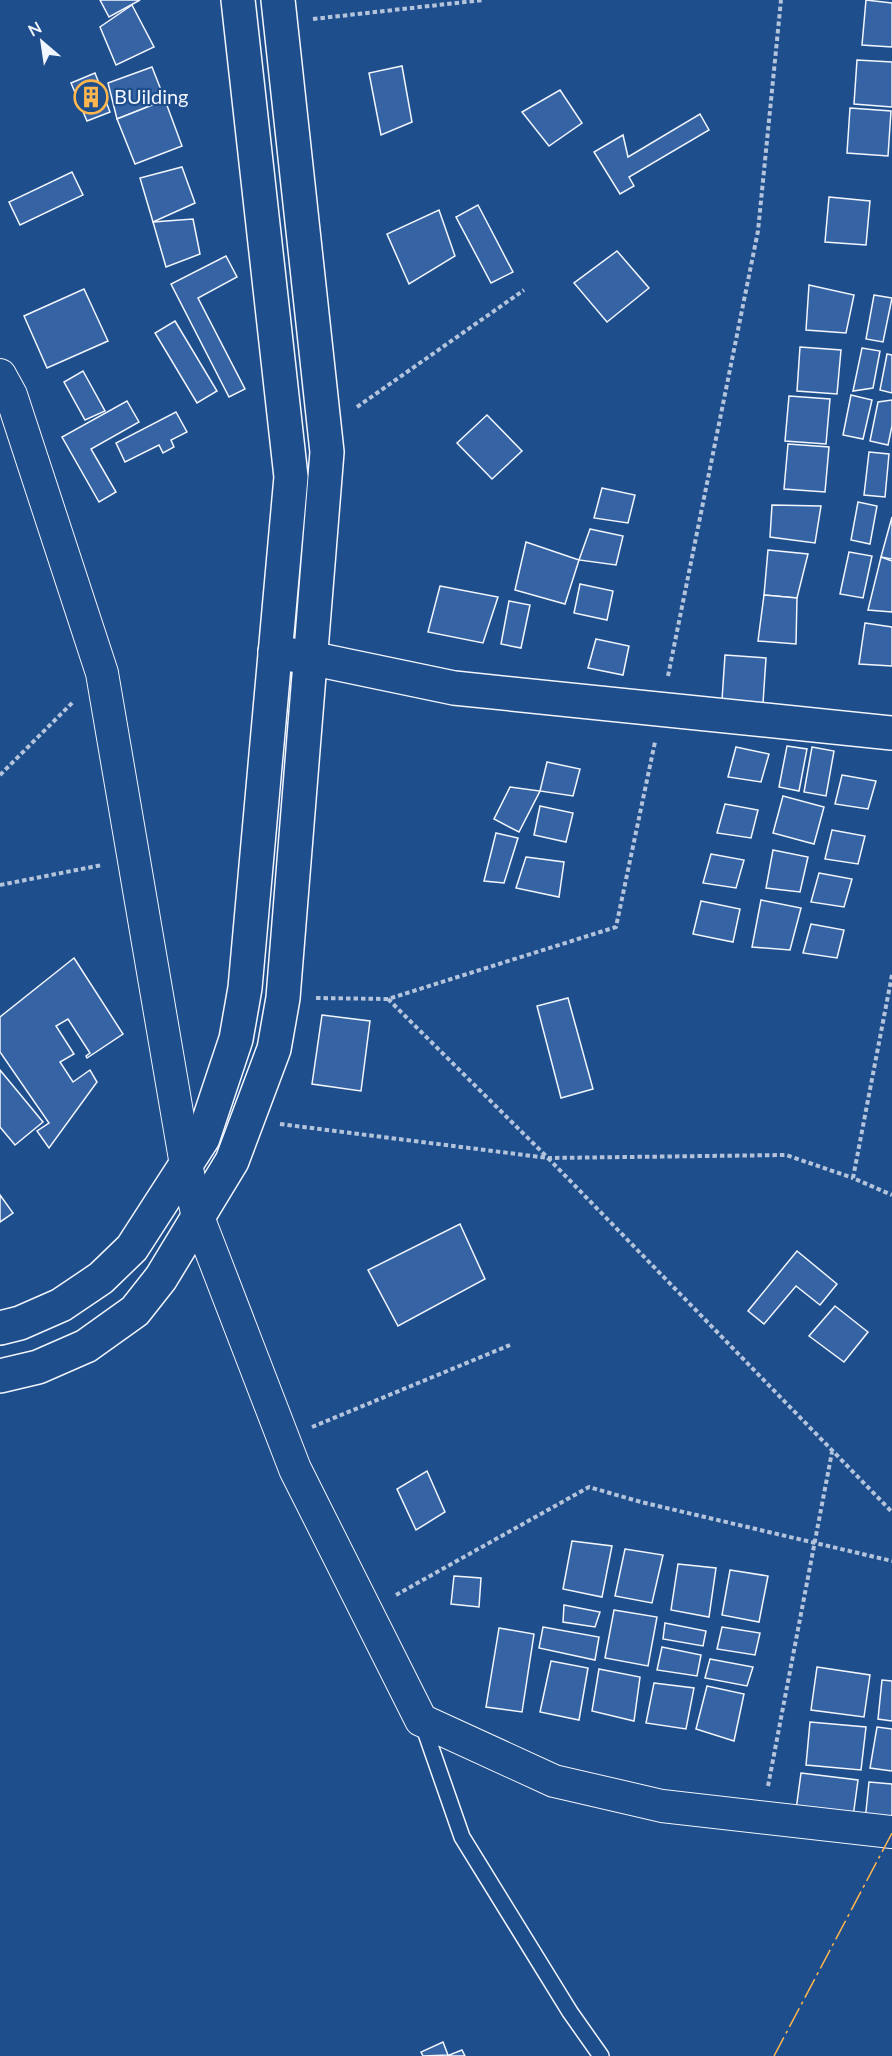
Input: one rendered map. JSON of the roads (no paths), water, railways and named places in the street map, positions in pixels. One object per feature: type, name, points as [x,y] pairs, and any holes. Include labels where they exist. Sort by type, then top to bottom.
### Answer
[{"type":"main road","points":[[0,1328],[20,1323],[61,1305],[101,1278],[132,1248],[203,1138],[236,1039],[244,988],[291,477],[238,0]]},
{"type":"main road","points":[[0,1376],[38,1367],[86,1346],[135,1311],[161,1278],[232,1161],[274,1049],[283,998],[327,452],[279,12]]},
{"type":"main road","points":[[275,652],[454,688],[892,733]]},
{"type":"street","points":[[0,375],[11,394],[102,673],[186,1165],[198,1217],[296,1469],[421,1720],[554,1780],[662,1806],[892,1832]]},
{"type":"lane","points":[[421,1720],[462,1837],[570,2012],[601,2056]]},
{"type":"place","name":"BUilding","points":[[91,97]]}]
